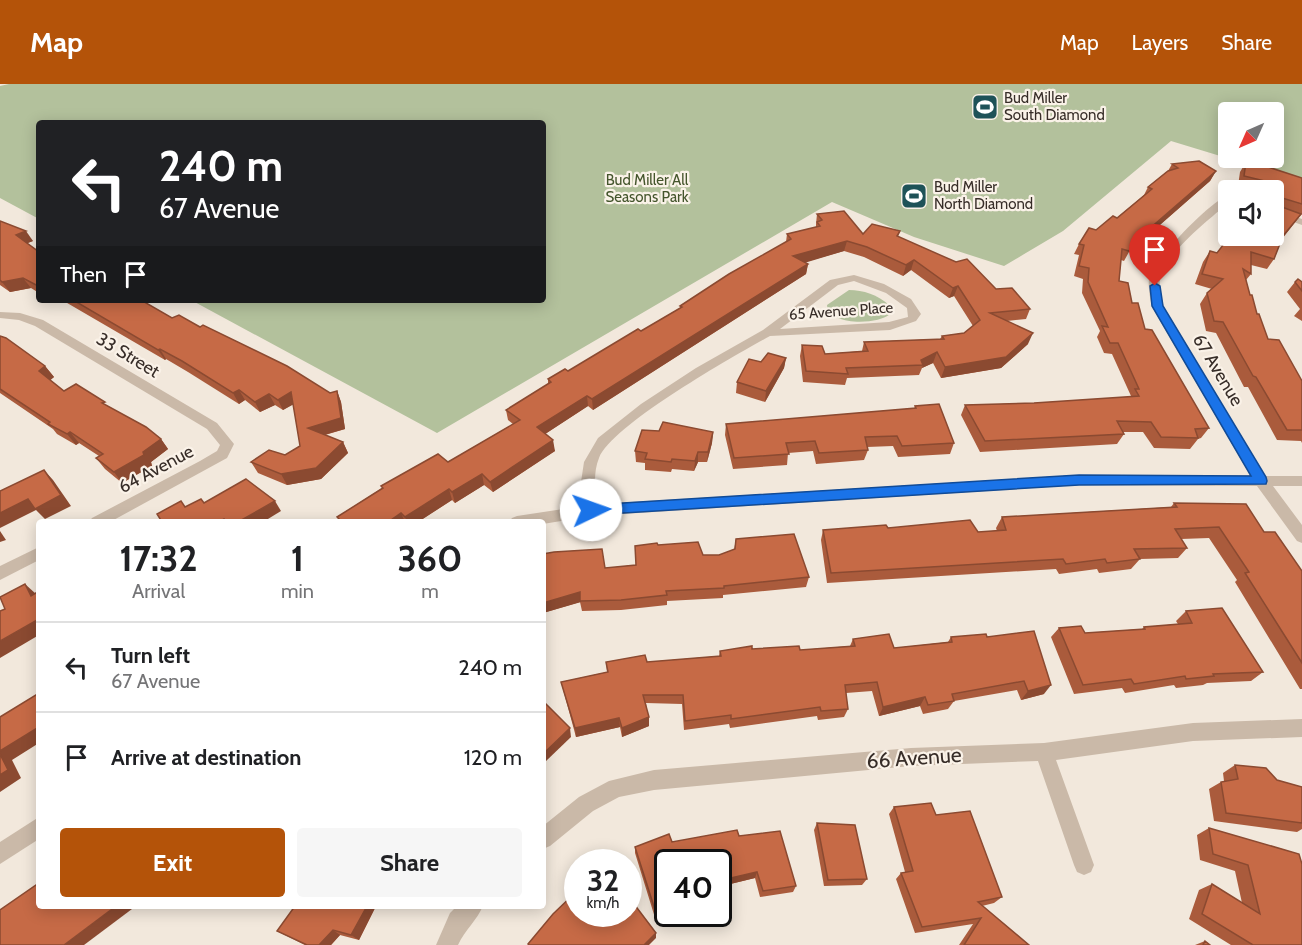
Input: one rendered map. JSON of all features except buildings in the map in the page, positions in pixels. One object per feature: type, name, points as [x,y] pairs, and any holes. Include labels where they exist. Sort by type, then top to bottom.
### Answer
[{"type":"street","name":"67 Avenue","points":[[1218,208],[1166,257],[1155,278],[1155,296],[1158,306],[1261,481],[1302,537]]},
{"type":"street","points":[[1284,216],[1302,222]]},
{"type":"street","name":"65 Avenue Place","points":[[591,510],[588,479],[592,456],[601,443],[638,413],[739,347],[767,333],[834,282],[854,278],[898,295],[915,310],[912,319],[890,326],[767,333]]},
{"type":"street","name":"33 Street","points":[[0,315],[20,317],[39,323],[212,426],[227,444]]},
{"type":"street","name":"64 Avenue","points":[[103,519],[205,465],[222,454],[227,444]]},
{"type":"street","points":[[536,519],[591,510],[1079,480],[1302,481]]},
{"type":"street","points":[[0,573],[36,554]]},
{"type":"street","name":"66 Avenue","points":[[546,836],[586,804],[616,788],[654,780],[911,757],[1044,752],[1192,732],[1302,728]]},
{"type":"street","points":[[1044,752],[1084,865]]},
{"type":"street","points":[[0,854],[36,829]]},
{"type":"street","points":[[447,945],[458,921],[469,909]]},
{"type":"green space","name":"Bud Miller All Seasons Park","points":[[9,84],[1302,84],[1302,181],[1259,168],[1284,168],[1284,102],[1218,102],[1218,155],[1171,141],[1063,231],[1004,266],[914,237],[832,202],[437,433],[197,303],[546,303],[546,120],[36,120],[36,217],[0,198],[0,86]]},
{"type":"green space","points":[[849,290],[865,292],[880,298],[889,305],[890,314],[884,318],[865,322],[854,322],[836,317],[827,305]]},
{"type":"place","name":"Bud Miller South Diamond","points":[[985,107]]},
{"type":"place","name":"Bud Miller North Diamond","points":[[914,196]]},
{"type":"route","points":[[591,510],[1079,480],[1261,481],[1158,306],[1155,286]]}]
